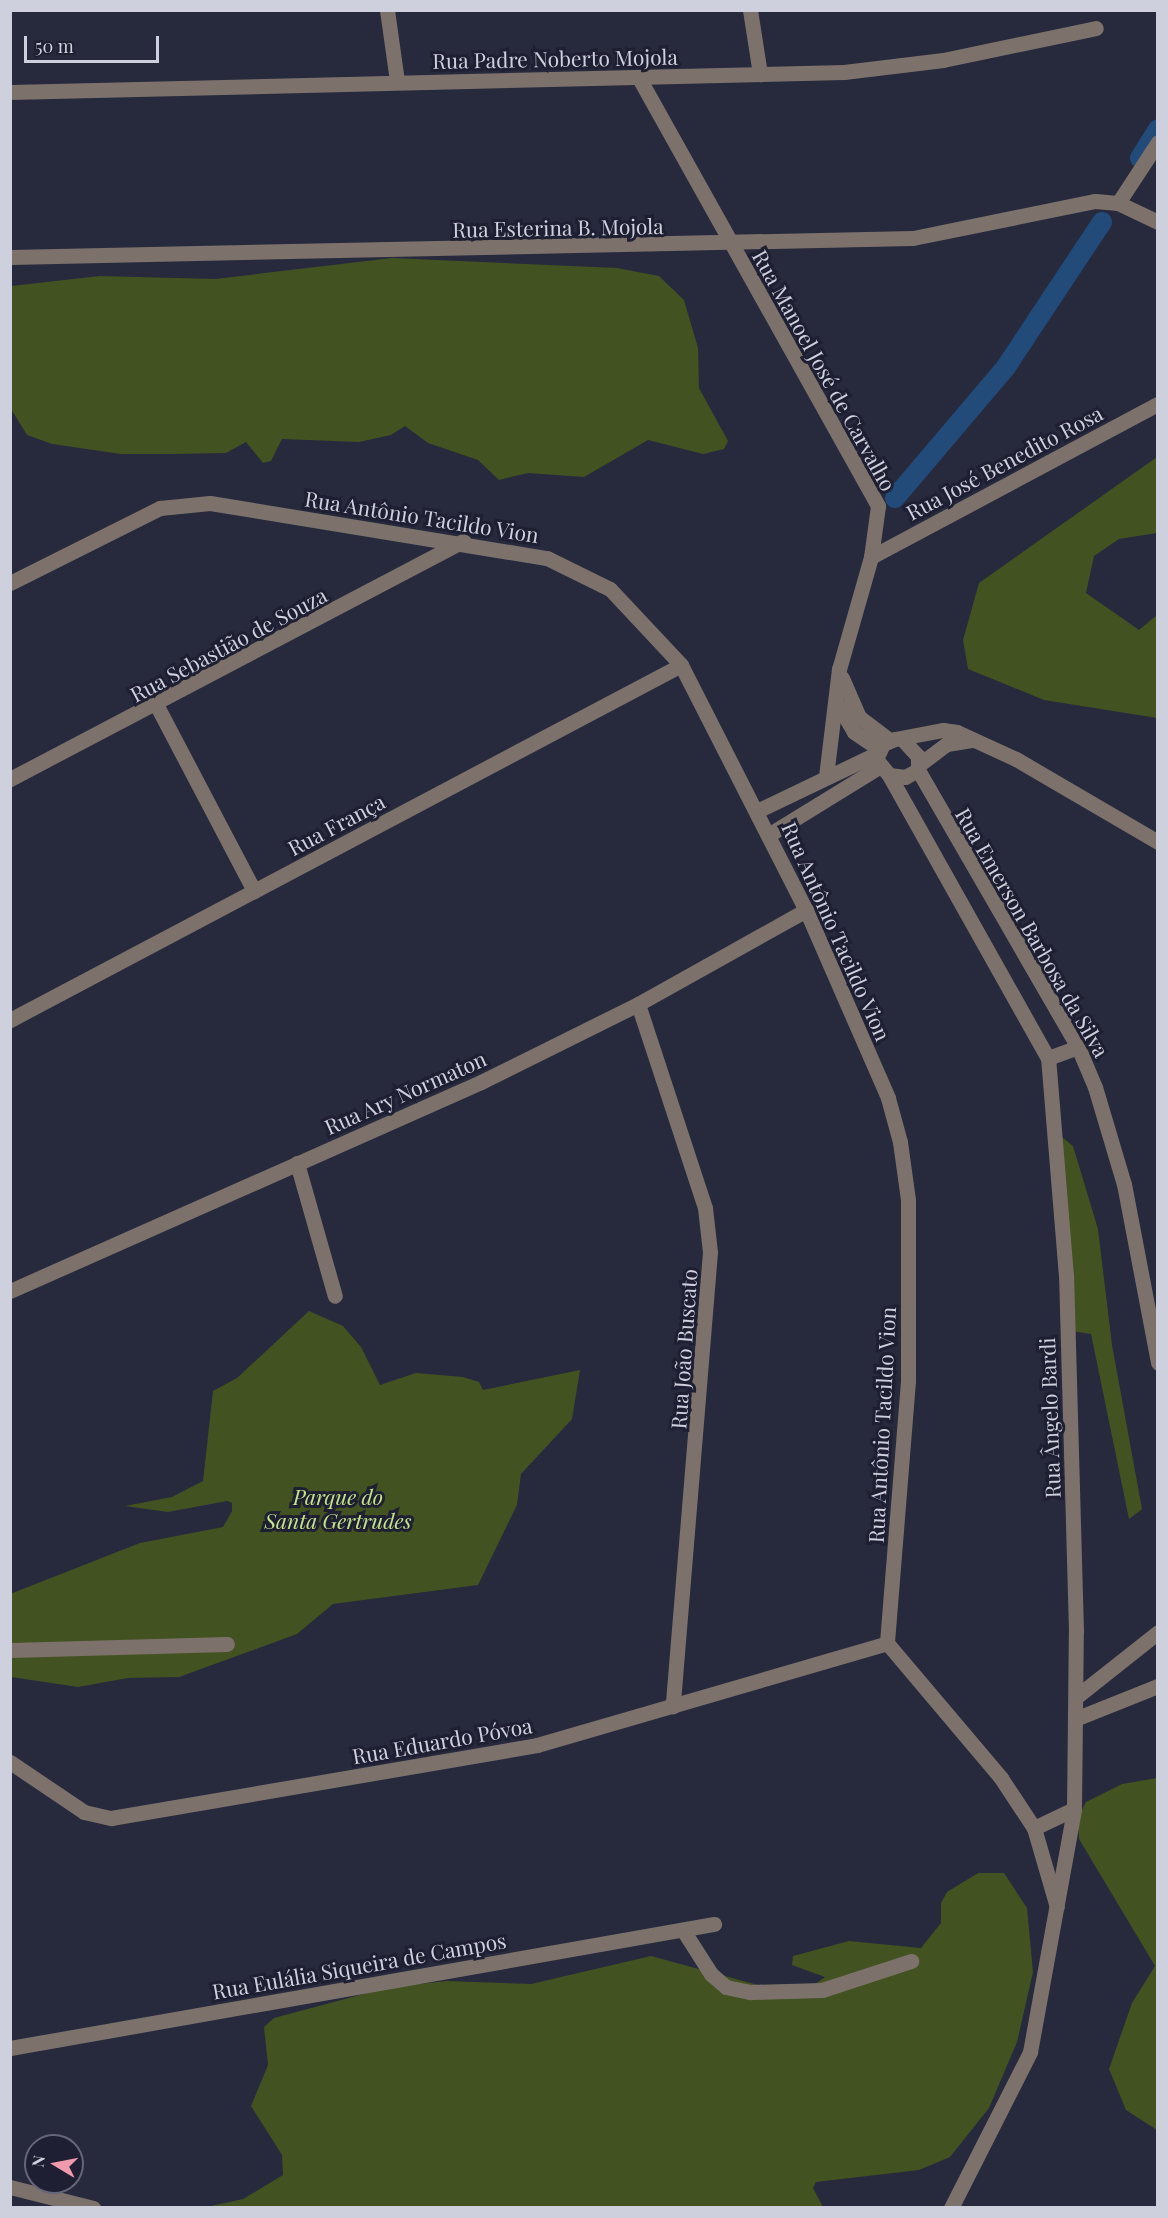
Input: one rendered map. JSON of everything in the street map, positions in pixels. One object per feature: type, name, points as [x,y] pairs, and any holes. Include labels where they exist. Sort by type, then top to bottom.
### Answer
[{"type":"street","points":[[387,10],[397,81]]},
{"type":"street","points":[[750,10],[760,75]]},
{"type":"street","name":"Rua Padre Noberto Mojola","points":[[10,92],[397,81],[760,75],[903,66],[1096,28]]},
{"type":"street","name":"Rua Manoel José de Carvalho","points":[[639,78],[731,244],[868,482],[878,506],[872,557],[839,669],[837,703],[826,777]]},
{"type":"street","points":[[1158,142],[1111,202],[1158,222]]},
{"type":"street","name":"Rua Esterina B. Mojola","points":[[10,257],[731,244],[913,238],[1111,202]]},
{"type":"street","name":"Rua José Benedito Rosa","points":[[872,557],[1158,405]]},
{"type":"street","name":"Rua Antônio Tacildo Vion","points":[[10,583],[117,527],[185,504],[463,541],[547,558],[586,575],[632,609],[681,665],[759,810],[806,910],[888,1098],[908,1200],[908,1381],[886,1643]]},
{"type":"street","name":"Rua Sebastião de Souza","points":[[10,779],[157,706],[463,541]]},
{"type":"street","name":"Rua França","points":[[10,1020],[681,665]]},
{"type":"street","points":[[839,669],[859,717],[904,777],[946,744],[979,740]]},
{"type":"street","points":[[837,703],[854,732],[885,754],[1048,1058],[1078,1047]]},
{"type":"street","points":[[157,706],[254,891]]},
{"type":"street","points":[[759,810],[826,777],[943,730],[979,740],[1158,842]]},
{"type":"street","points":[[770,834],[885,754]]},
{"type":"street","name":"Rua Emerson Barbosa da Silva","points":[[885,754],[919,767],[1078,1047],[1110,1127],[1158,1363]]},
{"type":"street","name":"Rua Ary Normaton","points":[[10,1291],[297,1163],[638,1004],[806,910]]},
{"type":"street","name":"Rua João Buscato","points":[[638,1004],[705,1208],[710,1252],[673,1706]]},
{"type":"street","name":"Rua Ângelo Bardi","points":[[951,2208],[1030,2052],[1074,1809],[1076,1697],[1066,1276],[1048,1058]]},
{"type":"street","points":[[297,1163],[335,1296]]},
{"type":"street","points":[[1076,1697],[1158,1632]]},
{"type":"street","points":[[886,1643],[1001,1778],[1034,1828],[1057,1907]]},
{"type":"street","name":"Rua Eduardo Póvoa","points":[[10,1762],[84,1812],[111,1818],[537,1745],[886,1643]]},
{"type":"street","points":[[10,1650],[227,1644]]},
{"type":"street","points":[[1075,1719],[1158,1686]]},
{"type":"street","points":[[1034,1828],[1074,1809]]},
{"type":"street","name":"Rua Eulália Siqueira de Campos","points":[[10,2048],[714,1924]]},
{"type":"street","points":[[683,1930],[711,1974],[726,1987],[750,1992],[822,1990],[911,1961]]},
{"type":"street","points":[[10,2187],[93,2208]]},
{"type":"green space","points":[[392,258],[617,268],[659,276],[684,300],[698,348],[699,388],[728,441],[724,449],[703,454],[648,440],[584,477],[528,473],[499,480],[478,460],[428,443],[405,426],[391,435],[359,442],[282,439],[271,461],[263,463],[246,442],[226,453],[175,454],[121,454],[52,444],[27,435],[11,409],[11,286],[100,276],[215,279]]},
{"type":"green space","points":[[1157,457],[1157,533],[1119,539],[1094,556],[1086,593],[1139,630],[1157,615],[1157,718],[1044,700],[968,669],[963,640],[979,583]]},
{"type":"green space","points":[[1058,1134],[1073,1146],[1098,1229],[1112,1345],[1142,1509],[1129,1519],[1091,1334],[1071,1331]]},
{"type":"green space","name":"Parque do Santa Gertrudes","points":[[309,1311],[343,1326],[361,1347],[380,1385],[416,1373],[463,1377],[479,1382],[483,1390],[580,1370],[572,1419],[521,1474],[517,1505],[478,1585],[333,1604],[297,1634],[179,1677],[128,1678],[78,1687],[11,1677],[10,1594],[140,1543],[223,1527],[232,1511],[232,1503],[227,1501],[168,1512],[125,1506],[172,1497],[203,1481],[213,1391],[237,1378]]},
{"type":"green space","points":[[1157,1778],[1157,2130],[1126,2110],[1109,2069],[1132,2003],[1155,1966],[1079,1839],[1078,1817],[1086,1802],[1122,1784]]},
{"type":"green space","points":[[978,1873],[1004,1873],[1027,1908],[1033,1972],[1017,2042],[989,2108],[950,2157],[919,2170],[816,2182],[813,2188],[823,2207],[202,2208],[243,2199],[283,2175],[282,2155],[251,2106],[268,2065],[264,2027],[274,2018],[386,1988],[446,1981],[531,1984],[651,1956],[758,1985],[815,1984],[825,1977],[792,1965],[793,1956],[849,1941],[921,1948],[941,1923],[941,1903],[947,1892]]},
{"type":"waterway","points":[[1140,158],[1158,129]]},
{"type":"waterway","points":[[895,498],[1006,367],[1102,222]]}]
